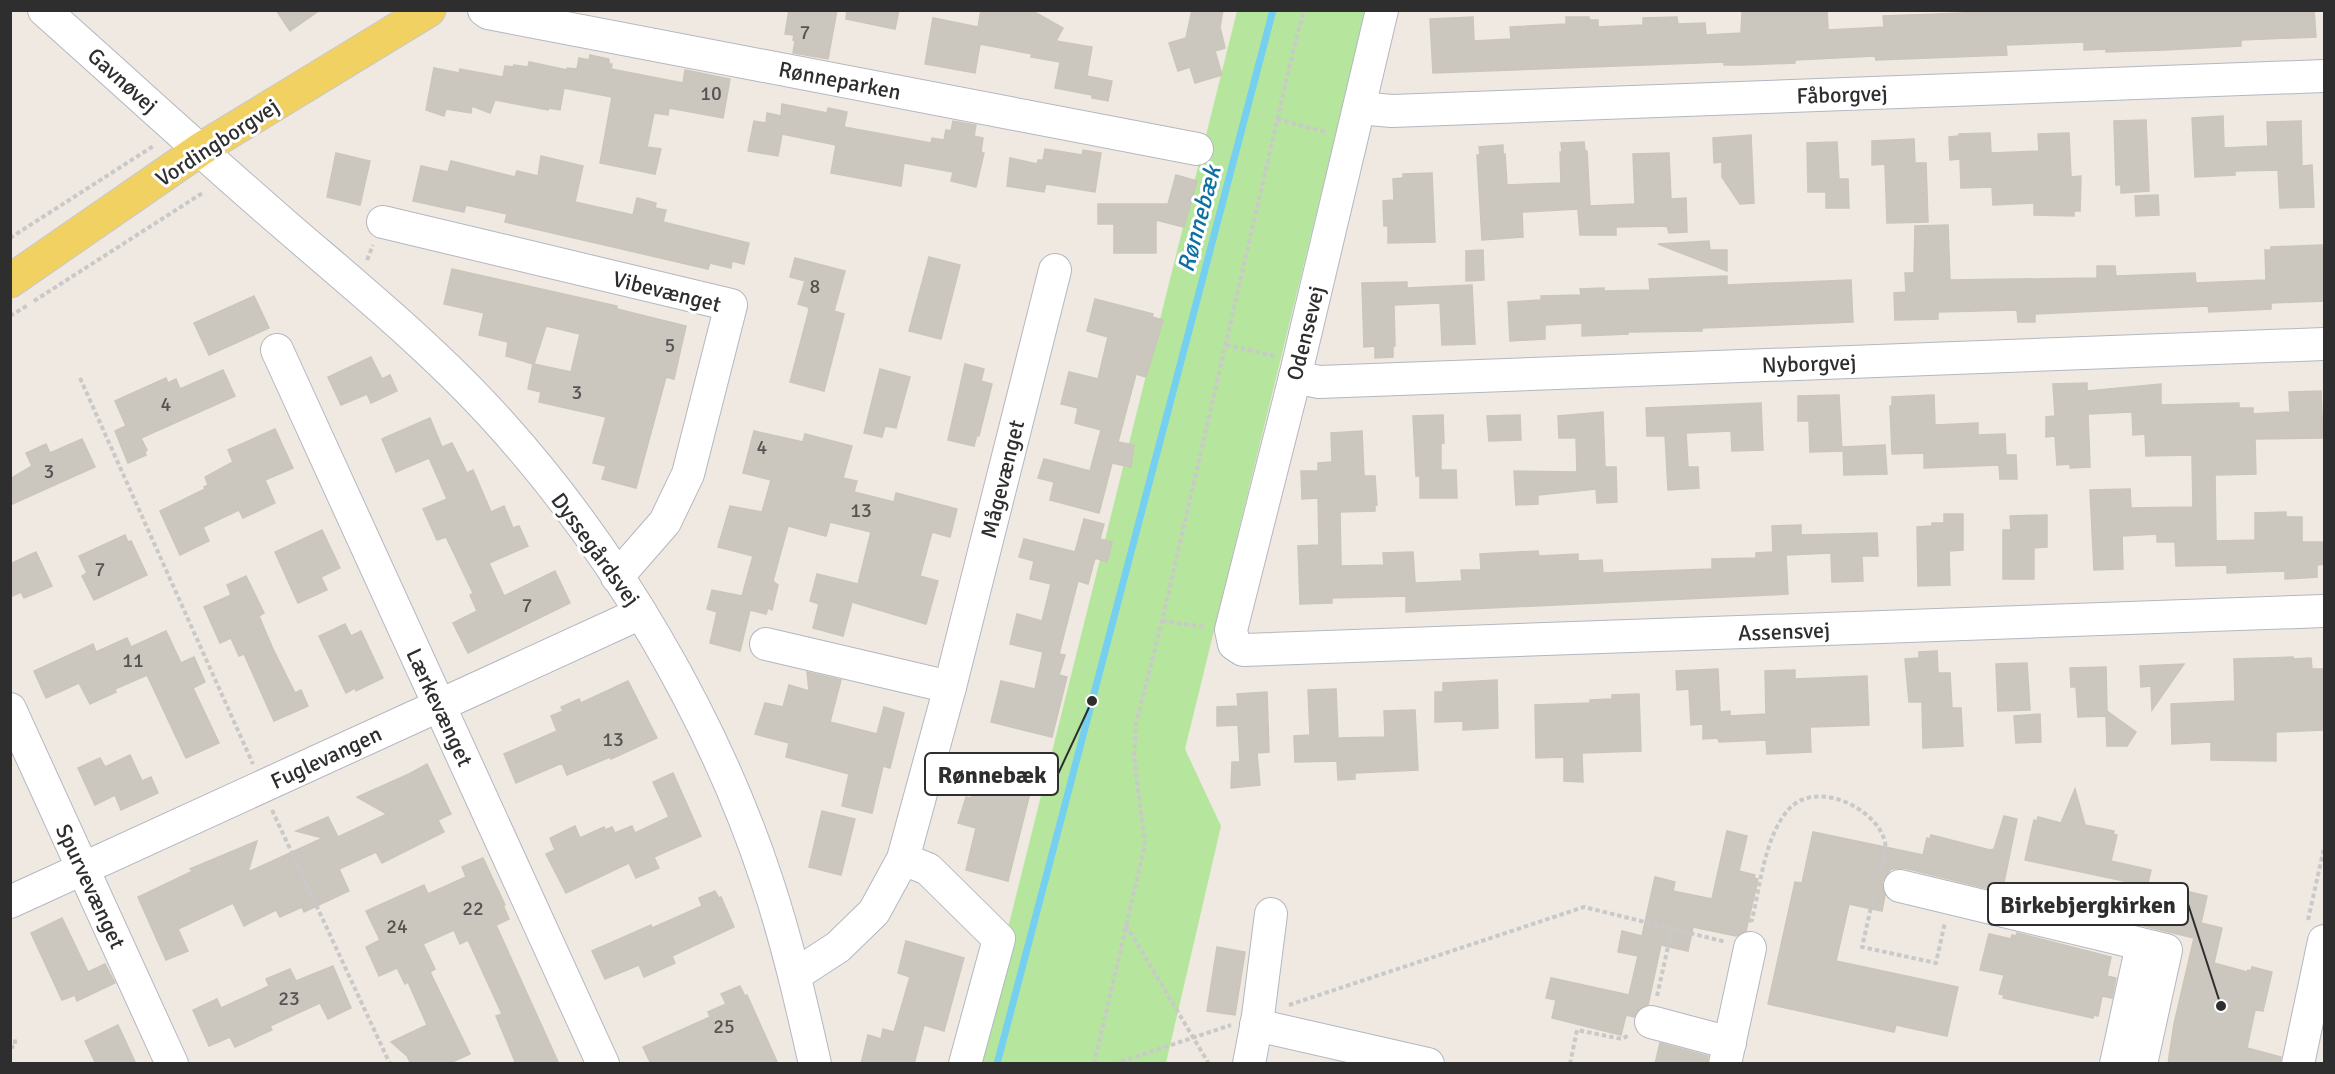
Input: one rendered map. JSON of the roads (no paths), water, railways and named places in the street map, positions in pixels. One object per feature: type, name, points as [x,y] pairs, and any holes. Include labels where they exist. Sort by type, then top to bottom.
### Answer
[{"type":"main road","name":"Vordingborgvej","points":[[10,281],[190,140],[429,10]]},
{"type":"street","name":"Gavnøvej","points":[[44,10],[190,140]]},
{"type":"street","name":"Rønneparken","points":[[484,10],[488,13],[1197,149]]},
{"type":"street","name":"Odensevej","points":[[1237,640],[1296,370],[1382,10]]},
{"type":"street","name":"Fåborgvej","points":[[1359,108],[1392,111],[2325,76]]},
{"type":"street","name":"Dyssegårdsvej","points":[[190,140],[356,285],[438,360],[498,421],[574,514],[617,577],[641,613],[693,708],[735,795],[767,881],[795,975],[814,1064]]},
{"type":"street","name":"Vibevænget","points":[[383,222],[731,304],[688,474],[665,522],[617,577]]},
{"type":"street","name":"Mågevænget","points":[[795,975],[838,947],[874,912],[903,859],[950,687],[1055,270]]},
{"type":"street","name":"Nyborgvej","points":[[1296,370],[1319,382],[2325,344]]},
{"type":"street","name":"Lærkevænget","points":[[277,350],[603,1064]]},
{"type":"street","name":"Assensvej","points":[[1237,640],[2325,611]]},
{"type":"street","name":"Fuglevangen","points":[[10,902],[641,613]]},
{"type":"street","points":[[766,644],[950,687]]},
{"type":"street","name":"Spurvevænget","points":[[10,709],[172,1064]]},
{"type":"street","points":[[903,859],[928,869],[999,939],[965,1064]]},
{"type":"street","points":[[1885,882],[2154,947]]},
{"type":"street","points":[[1249,1064],[1271,914]]},
{"type":"street","points":[[2298,1064],[2325,940]]},
{"type":"street","points":[[1651,1022],[1728,1053],[1744,947]]},
{"type":"street","points":[[2116,1064],[2154,947]]},
{"type":"street","points":[[2141,1064],[2154,947]]},
{"type":"street","points":[[1257,1020],[1428,1064]]},
{"type":"waterway","name":"Rønnebæk","points":[[997,1064],[1273,10]]},
{"type":"place","name":"Rønnebæk","points":[[1092,701]]},
{"type":"place","name":"Birkebjergkirken","points":[[2221,1006]]}]
